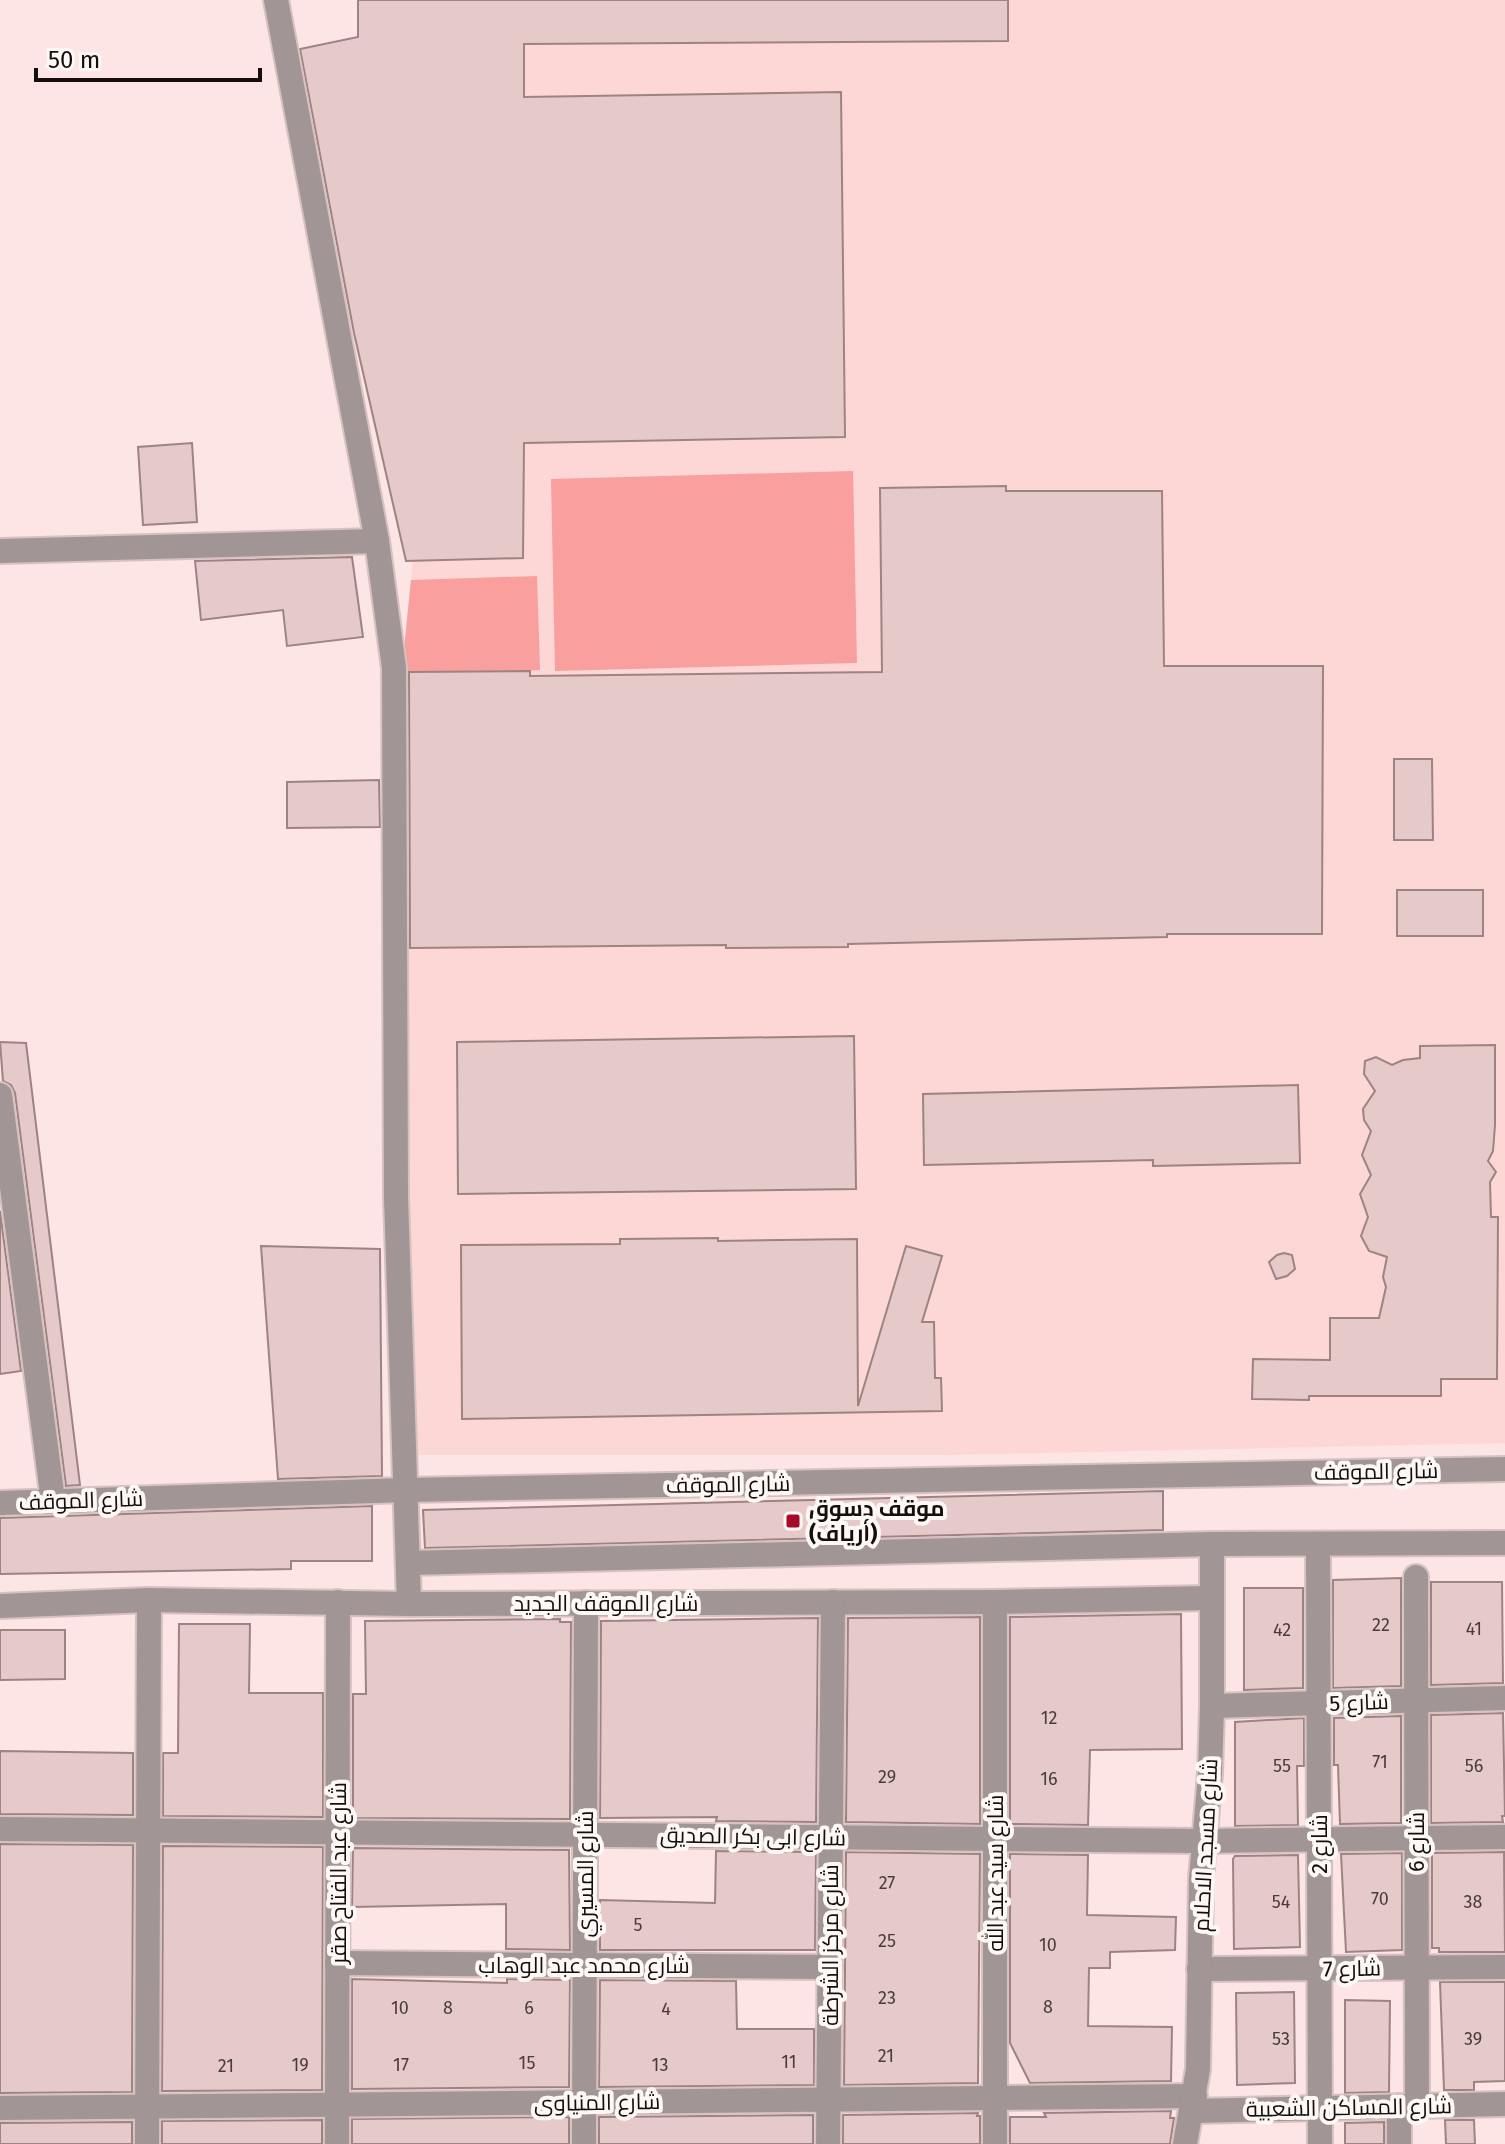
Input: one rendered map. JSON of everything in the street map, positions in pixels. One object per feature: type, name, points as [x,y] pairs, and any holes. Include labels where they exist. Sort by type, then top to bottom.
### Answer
[{"type":"street","points":[[276,0],[377,541],[394,668],[396,1212],[409,1604]]},
{"type":"street","points":[[0,551],[377,541]]},
{"type":"street","points":[[0,1095],[53,1501]]},
{"type":"street","name":"شارع الموقف","points":[[0,1503],[406,1490],[1505,1469]]},
{"type":"street","points":[[408,1563],[1212,1544],[1505,1543]]},
{"type":"street","name":"شارع مسجد الاحلام","points":[[1185,2144],[1198,2069],[1199,1969],[1212,1706],[1212,1544]]},
{"type":"street","name":"شارع 2","points":[[1318,1544],[1320,2144]]},
{"type":"street","name":"شارع 6","points":[[1399,2144],[1408,2106],[1416,1967],[1416,1577]]},
{"type":"street","name":"شارع الموقف الجديد","points":[[0,1606],[149,1600],[409,1604],[1212,1598]]},
{"type":"street","points":[[147,2144],[149,1600]]},
{"type":"street","name":"شارع عبد الفتاح صقر","points":[[337,2144],[338,1602]]},
{"type":"street","name":"شارع مركز الشرطة","points":[[828,2144],[833,1602]]},
{"type":"street","name":"شارع سيد عبد الله","points":[[995,1602],[995,2144]]},
{"type":"street","name":"شارع المسيري","points":[[584,2144],[586,1603]]},
{"type":"street","name":"شارع 5","points":[[1212,1706],[1505,1698]]},
{"type":"street","name":"شارع ابى بكر الصديق","points":[[0,1829],[1204,1841],[1505,1837]]},
{"type":"street","name":"شارع محمد عبد الوهاب","points":[[337,1963],[830,1967]]},
{"type":"street","name":"شارع 7","points":[[1199,1969],[1505,1967]]},
{"type":"street","name":"شارع المنياوى","points":[[0,2108],[995,2098],[1194,2103]]},
{"type":"street","name":"شارع المساكن الشعبية","points":[[1194,2103],[1320,2108],[1505,2104]]},
{"type":"shaded area","points":[[424,0],[1505,0],[1505,1443],[950,1455],[408,1455],[401,679],[414,550]]},
{"type":"shaded area","points":[[853,471],[857,663],[555,671],[551,479]]},
{"type":"shaded area","points":[[537,576],[540,670],[401,679],[411,580]]},
{"type":"building","points":[[358,0],[1008,0],[1008,41],[524,44],[524,97],[841,92],[845,437],[524,443],[523,558],[406,561],[354,333],[300,49],[358,37]]},
{"type":"building","points":[[192,443],[197,522],[143,525],[138,447]]},
{"type":"building","points":[[1006,486],[1006,491],[1162,491],[1164,666],[1323,666],[1322,934],[1167,934],[1167,937],[848,944],[848,947],[410,948],[409,672],[530,671],[530,676],[882,672],[880,488]]},
{"type":"building","points":[[352,557],[363,637],[287,646],[283,610],[201,620],[195,561]]},
{"type":"building","points":[[1394,759],[1432,759],[1433,840],[1394,840]]},
{"type":"building","points":[[379,780],[380,827],[287,828],[287,782]]},
{"type":"building","points":[[1397,890],[1483,890],[1483,936],[1397,936]]},
{"type":"building","points":[[854,1036],[856,1189],[458,1194],[457,1042]]},
{"type":"building","points":[[0,1042],[26,1043],[80,1485],[66,1486],[15,1093],[11,1085],[3,1081]]},
{"type":"building","points":[[1495,1045],[1495,1125],[1493,1151],[1488,1161],[1496,1172],[1490,1182],[1491,1217],[1498,1217],[1497,1379],[1441,1379],[1441,1396],[1252,1399],[1253,1359],[1330,1360],[1330,1318],[1379,1318],[1386,1287],[1383,1277],[1387,1257],[1369,1251],[1361,1236],[1368,1217],[1360,1194],[1371,1175],[1362,1155],[1371,1131],[1364,1120],[1363,1109],[1375,1091],[1364,1074],[1365,1061],[1376,1057],[1392,1065],[1420,1058],[1420,1046]]},
{"type":"building","points":[[1298,1085],[1300,1163],[1153,1166],[1153,1160],[924,1165],[923,1094]]},
{"type":"building","points":[[0,1211],[21,1371],[0,1374]]},
{"type":"building","points":[[718,1238],[718,1241],[857,1239],[858,1406],[906,1246],[942,1256],[922,1322],[934,1322],[935,1378],[941,1378],[942,1411],[462,1419],[461,1245],[620,1244],[620,1239]]},
{"type":"building","points":[[261,1246],[380,1249],[382,1476],[278,1479]]},
{"type":"building","points":[[1284,1253],[1292,1255],[1295,1269],[1287,1276],[1276,1279],[1269,1262]]},
{"type":"building","name":"موقف دسوق (أرياف)","points":[[1163,1491],[1163,1530],[425,1548],[423,1510]]},
{"type":"building","points":[[372,1506],[372,1561],[291,1561],[291,1569],[0,1574],[0,1518]]},
{"type":"building","points":[[1401,1578],[1401,1686],[1333,1688],[1333,1580]]},
{"type":"building","points":[[1431,1582],[1502,1582],[1503,1683],[1431,1685]]},
{"type":"building","points":[[1244,1588],[1303,1588],[1303,1688],[1244,1690]]},
{"type":"building","points":[[1181,1614],[1182,1749],[1090,1750],[1088,1825],[1010,1824],[1010,1617]]},
{"type":"building","points":[[980,1617],[980,1824],[846,1822],[848,1618]]},
{"type":"building","points":[[818,1618],[816,1822],[716,1821],[717,1817],[600,1818],[601,1621]]},
{"type":"building","points":[[560,1619],[560,1622],[571,1622],[570,1819],[353,1818],[353,1694],[366,1694],[365,1621]]},
{"type":"building","points":[[179,1624],[250,1624],[249,1693],[323,1693],[323,1817],[163,1816],[163,1753],[178,1753]]},
{"type":"building","points":[[0,1630],[65,1630],[65,1679],[0,1680]]},
{"type":"building","points":[[1503,1713],[1503,1822],[1431,1823],[1431,1715]]},
{"type":"building","points":[[1401,1716],[1401,1823],[1340,1824],[1338,1765],[1334,1765],[1334,1718]]},
{"type":"building","points":[[1304,1718],[1304,1766],[1297,1766],[1298,1825],[1235,1826],[1235,1722]]},
{"type":"building","points":[[0,1751],[133,1753],[133,1815],[0,1814]]},
{"type":"building","points":[[0,1844],[133,1845],[132,2092],[0,2093]]},
{"type":"building","points":[[163,1846],[323,1847],[322,2090],[162,2091]]},
{"type":"building","points":[[353,1848],[569,1850],[570,1950],[506,1949],[506,1904],[352,1907]]},
{"type":"building","points":[[716,1851],[816,1852],[815,1950],[600,1950],[600,1900],[715,1903]]},
{"type":"building","points":[[846,1852],[980,1854],[978,2083],[844,2085]]},
{"type":"building","points":[[1504,1852],[1505,1952],[1439,1952],[1439,1948],[1432,1948],[1432,1853]]},
{"type":"building","points":[[1402,1853],[1402,1950],[1346,1952],[1341,1854]]},
{"type":"building","points":[[1010,1854],[1088,1855],[1087,1915],[1176,1917],[1175,1950],[1110,1952],[1110,1968],[1089,1968],[1088,2026],[1172,2027],[1171,2081],[1030,2083],[1010,2043]]},
{"type":"building","points":[[1298,1855],[1300,1947],[1234,1949],[1235,1856]]},
{"type":"building","points":[[352,1979],[507,1983],[507,1979],[570,1980],[569,2087],[352,2089]]},
{"type":"building","points":[[600,1980],[736,1981],[737,2029],[814,2029],[814,2085],[599,2087]]},
{"type":"building","points":[[1440,1982],[1505,1982],[1505,2081],[1474,2082],[1474,2090],[1444,2090]]},
{"type":"building","points":[[1294,1992],[1295,2083],[1237,2085],[1236,1993]]},
{"type":"building","points":[[1345,2000],[1390,2001],[1389,2092],[1345,2093]]},
{"type":"building","points":[[1171,2111],[1170,2118],[1174,2118],[1170,2144],[1010,2144],[1010,2117],[1046,2117],[1044,2113]]},
{"type":"building","points":[[978,2113],[980,2144],[843,2144],[843,2115]]},
{"type":"building","points":[[813,2115],[813,2144],[599,2144],[599,2117]]},
{"type":"building","points":[[569,2117],[569,2144],[352,2144],[352,2119]]},
{"type":"building","points":[[322,2120],[322,2144],[162,2144],[162,2121]]},
{"type":"building","points":[[1445,2120],[1474,2120],[1475,2144],[1446,2144]]},
{"type":"building","points":[[132,2122],[132,2144],[0,2144],[0,2123]]},
{"type":"building","points":[[1384,2122],[1384,2144],[1345,2144],[1345,2123]]},
{"type":"place","name":"موقف دسوق (أرياف)","points":[[793,1521]]}]
